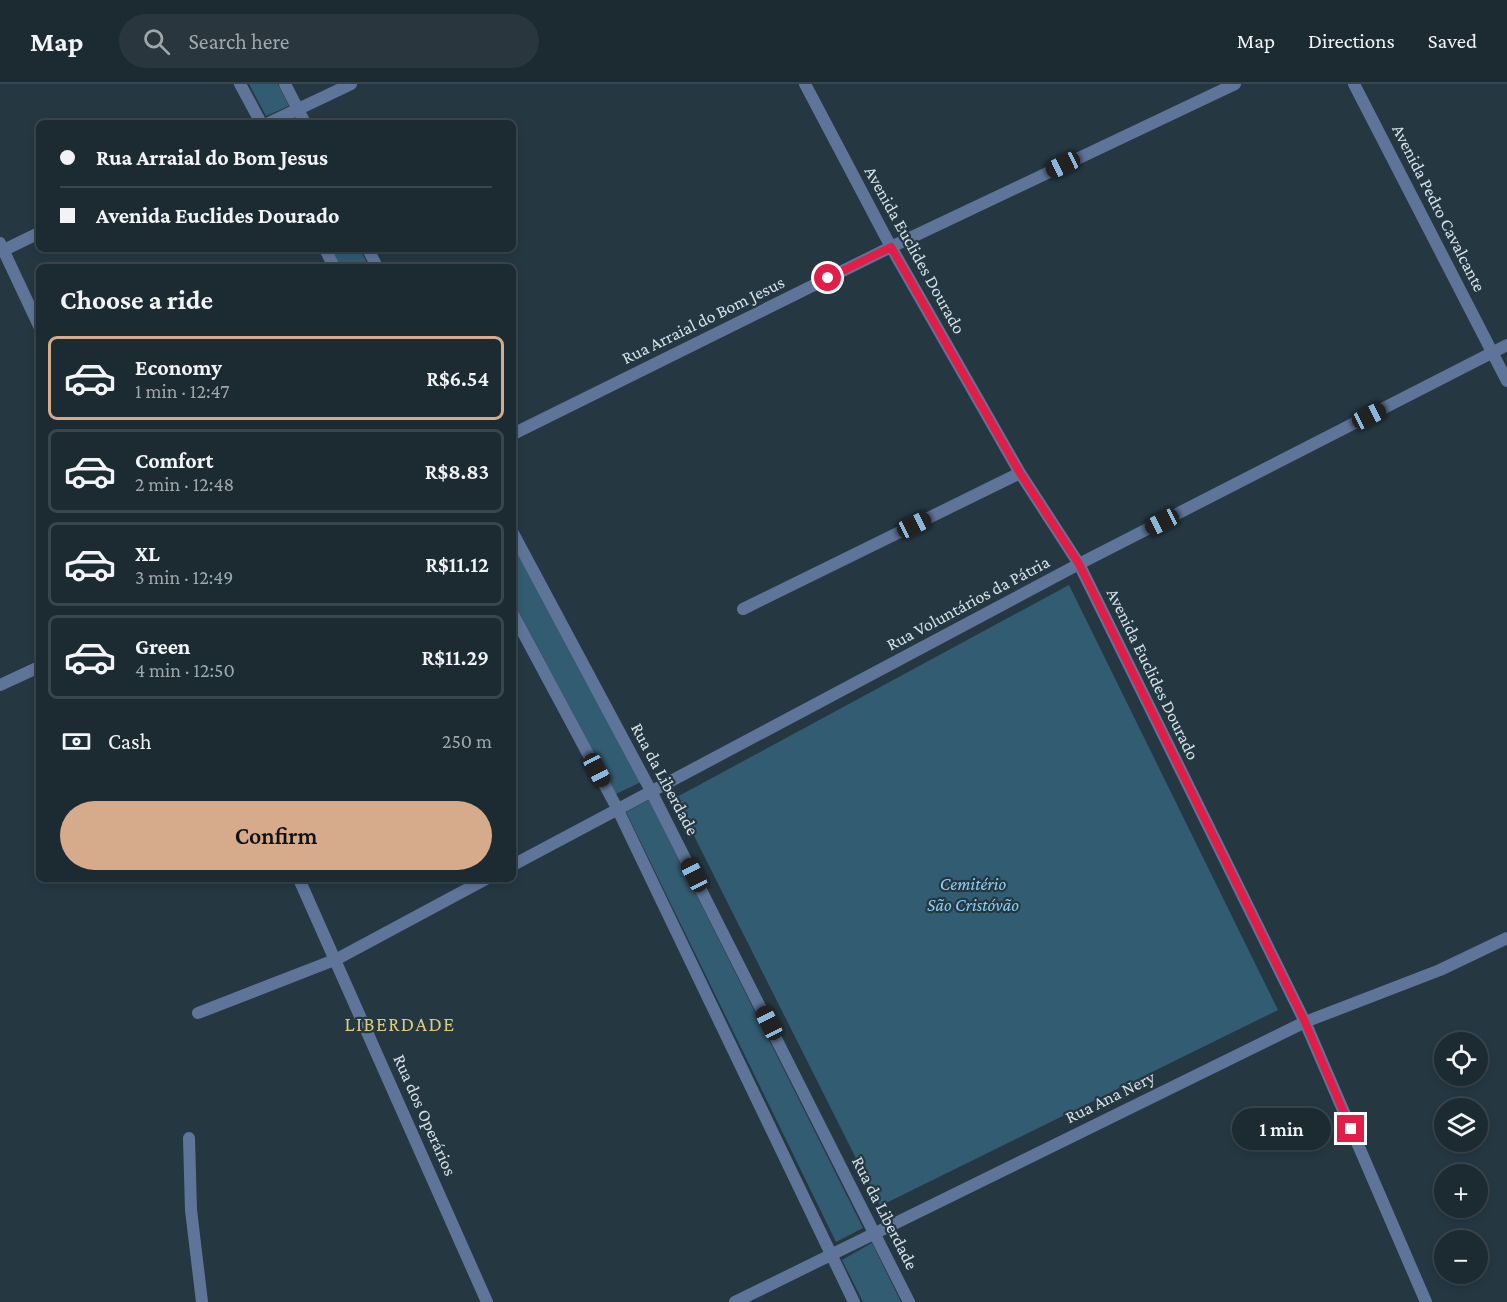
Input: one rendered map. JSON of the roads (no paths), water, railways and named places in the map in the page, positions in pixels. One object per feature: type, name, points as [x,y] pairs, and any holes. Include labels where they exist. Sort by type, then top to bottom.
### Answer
[{"type":"street","points":[[240,84],[259,120]]},
{"type":"street","points":[[285,84],[303,120]]},
{"type":"street","points":[[276,120],[351,84]]},
{"type":"street","name":"Avenida Euclides Dourado","points":[[805,84],[891,247],[1020,473],[1079,564],[1305,1022],[1426,1302]]},
{"type":"street","name":"Rua Arraial do Bom Jesus","points":[[516,433],[891,247],[1235,84]]},
{"type":"street","name":"Avenida Pedro Cavalcante","points":[[1354,84],[1507,381]]},
{"type":"street","points":[[36,234],[2,246],[36,320]]},
{"type":"street","name":"Rua Voluntários da Pátria","points":[[516,863],[1079,564],[1507,345]]},
{"type":"street","points":[[743,609],[1020,473]]},
{"type":"street","name":"Rua da Liberdade","points":[[516,539],[651,791],[909,1302]]},
{"type":"street","points":[[516,620],[618,808],[854,1302]]},
{"type":"street","points":[[0,685],[36,669]]},
{"type":"street","name":"Rua dos Operários","points":[[299,882],[337,960],[487,1302]]},
{"type":"street","points":[[198,1013],[337,960],[480,882]]},
{"type":"street","name":"Rua Ana Nery","points":[[735,1302],[1305,1022],[1440,970],[1507,938]]},
{"type":"street","points":[[189,1138],[190,1210],[202,1302]]},
{"type":"district","name":"LIBERDADE","points":[[400,1024]]},
{"type":"park label","name":"Cemitério São Cristóvão","points":[[973,894]]}]
